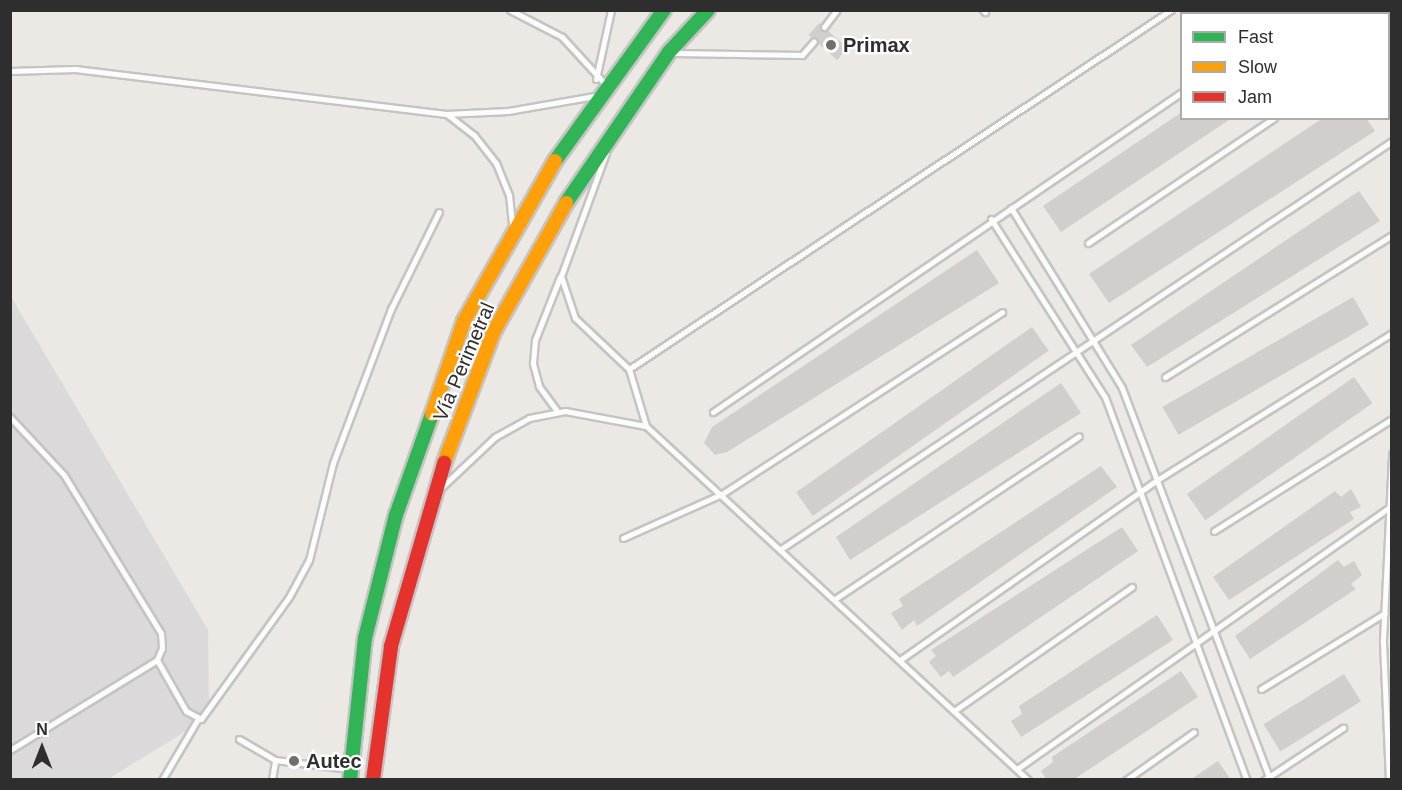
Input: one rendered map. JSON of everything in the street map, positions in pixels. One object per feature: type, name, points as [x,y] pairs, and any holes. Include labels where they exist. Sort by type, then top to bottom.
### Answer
[{"type":"highway","name":"Vía Perimetral","points":[[350,775],[365,638],[396,515],[464,321],[513,230],[601,87],[664,10]]},
{"type":"highway","name":"Vía Perimetral","points":[[373,780],[391,646],[430,499],[494,331],[541,242],[620,118],[669,52],[708,10]]},
{"type":"lane","points":[[510,10],[562,37],[601,87]]},
{"type":"lane","points":[[601,87],[611,10]]},
{"type":"lane","points":[[825,27],[837,10]]},
{"type":"lane","points":[[629,369],[1171,10]]},
{"type":"lane","points":[[669,52],[802,55],[814,40]]},
{"type":"lane","points":[[10,71],[75,69],[446,114],[508,111],[601,87]]},
{"type":"lane","points":[[713,412],[991,219],[1011,208],[1180,93]]},
{"type":"lane","points":[[446,114],[474,135],[496,163],[509,195],[513,230]]},
{"type":"lane","points":[[557,411],[539,386],[533,363],[535,340],[620,118]]},
{"type":"lane","points":[[1088,243],[1271,120]]},
{"type":"lane","points":[[781,549],[1392,141]]},
{"type":"lane","points":[[1011,208],[1122,388],[1268,778],[1343,728]]},
{"type":"lane","points":[[162,780],[198,719],[289,597],[309,560],[354,407],[391,309],[439,212]]},
{"type":"lane","points":[[991,219],[1105,397],[1247,780]]},
{"type":"lane","points":[[1165,376],[1392,235]]},
{"type":"lane","points":[[561,276],[575,318],[629,369],[646,426],[1028,780]]},
{"type":"lane","points":[[623,538],[722,494],[1002,312]]},
{"type":"lane","points":[[900,660],[1157,480],[1392,333]]},
{"type":"lane","points":[[430,499],[495,437],[529,418],[557,411],[646,426]]},
{"type":"lane","points":[[10,417],[64,475],[161,633],[157,660],[186,711],[198,719]]},
{"type":"lane","points":[[1214,531],[1392,419]]},
{"type":"lane","points":[[835,599],[1079,436]]},
{"type":"lane","points":[[1389,780],[1385,613],[1392,453]]},
{"type":"lane","points":[[1017,770],[1195,641],[1389,508]]},
{"type":"lane","points":[[954,711],[1132,587]]},
{"type":"lane","points":[[1261,689],[1385,613]]},
{"type":"lane","points":[[10,750],[157,660]]},
{"type":"lane","points":[[1126,780],[1194,732]]},
{"type":"lane","points":[[239,739],[275,760],[350,775]]},
{"type":"lane","points":[[272,780],[275,760]]},
{"type":"shaded area","points":[[10,295],[208,630],[209,717],[108,779],[11,779]]},
{"type":"building","name":"Primax","points":[[819,23],[848,48],[837,60],[809,35]]},
{"type":"building","points":[[1180,113],[1180,120],[1229,120],[1061,232],[1043,206]]},
{"type":"building","points":[[1320,120],[1367,120],[1375,131],[1109,303],[1089,274]]},
{"type":"building","points":[[1359,191],[1380,221],[1147,367],[1131,345]]},
{"type":"building","points":[[977,250],[999,283],[727,452],[715,455],[704,443],[712,427]]},
{"type":"building","points":[[1353,297],[1369,325],[1178,435],[1162,407]]},
{"type":"building","points":[[1032,327],[1049,351],[813,516],[796,492]]},
{"type":"building","points":[[1354,377],[1372,403],[1205,520],[1187,494]]},
{"type":"building","points":[[1061,383],[1081,413],[850,560],[836,537]]},
{"type":"building","points":[[1101,466],[1117,487],[917,626],[914,620],[902,630],[891,613],[903,606],[899,599]]},
{"type":"building","points":[[1351,489],[1361,507],[1350,512],[1354,519],[1229,600],[1213,577],[1335,491],[1341,497]]},
{"type":"building","points":[[1122,527],[1138,551],[953,677],[949,671],[941,677],[929,662],[936,656],[931,650]]},
{"type":"building","points":[[1338,560],[1344,567],[1354,561],[1362,575],[1351,584],[1356,589],[1250,659],[1235,636]]},
{"type":"building","points":[[1157,615],[1173,640],[1021,737],[1011,721],[1022,714],[1019,706]]},
{"type":"building","points":[[1181,671],[1198,697],[1073,780],[1047,780],[1041,771],[1053,762],[1052,757]]},
{"type":"building","points":[[1344,674],[1361,701],[1280,751],[1263,724]]},
{"type":"building","points":[[1218,761],[1231,780],[1190,780]]},
{"type":"traffic: fast","points":[[555,161],[664,10]]},
{"type":"traffic: fast","points":[[566,203],[669,52],[708,10]]},
{"type":"traffic: fast","points":[[350,780],[365,638],[396,515],[432,414]]},
{"type":"traffic: slow","points":[[432,414],[464,321],[555,161]]},
{"type":"traffic: slow","points":[[444,463],[494,331],[566,203]]},
{"type":"traffic: jam","points":[[373,780],[391,646],[444,463]]},
{"type":"place","name":"Primax","points":[[831,45]]},
{"type":"place","name":"Autec","points":[[294,761]]}]
